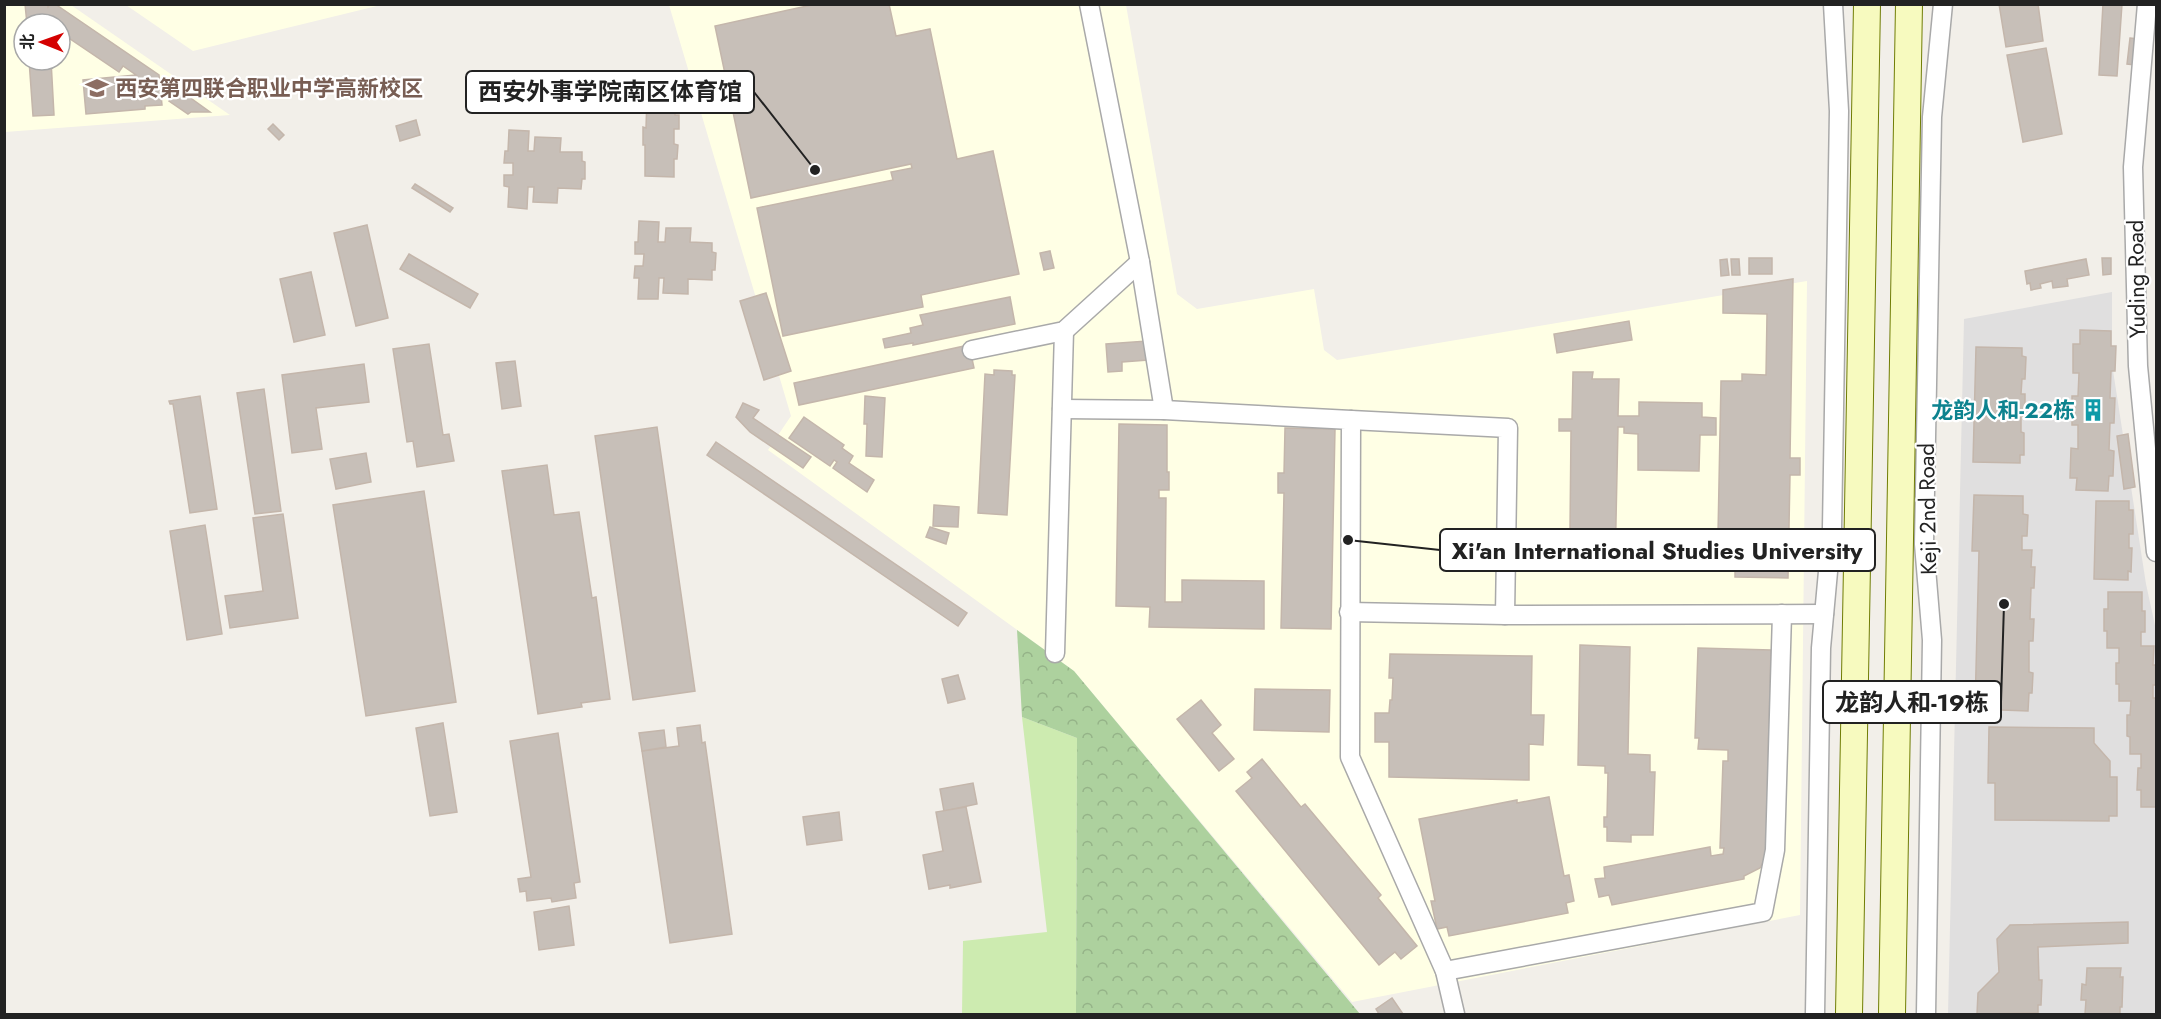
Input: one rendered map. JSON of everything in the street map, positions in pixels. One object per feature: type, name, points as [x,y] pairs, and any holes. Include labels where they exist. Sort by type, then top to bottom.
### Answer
[{"type":"main road","points":[[1849,1014],[1867,4]]},
{"type":"main road","name":"Keji 2nd Road","points":[[1892,1014],[1910,4]]},
{"type":"street","points":[[1089,4],[1140,262],[1164,410]]},
{"type":"street","points":[[1815,1014],[1821,648],[1832,528],[1839,123],[1833,4]]},
{"type":"street","name":"Keji 2nd Road","points":[[1926,1014],[1932,639],[1924,543],[1932,117],[1943,4]]},
{"type":"street","name":"Yuding Road","points":[[2147,4],[2133,167],[2138,366],[2157,552]]},
{"type":"street","points":[[972,350],[1064,331],[1140,262]]},
{"type":"street","points":[[1055,653],[1064,331]]},
{"type":"street","points":[[1062,409],[1164,410],[1508,428],[1504,615]]},
{"type":"street","points":[[1351,420],[1350,757],[1445,971],[1455,1014]]},
{"type":"street","points":[[1349,612],[1504,615],[1824,614]]},
{"type":"street","points":[[1445,971],[1763,912],[1775,850],[1782,614]]},
{"type":"shaded area","name":"西安第四联合职业中学高新校区","points":[[5,5],[71,5],[230,115],[5,132]]},
{"type":"shaded area","points":[[126,5],[381,5],[193,51]]},
{"type":"shaded area","points":[[669,5],[1126,5],[1177,294],[1197,309],[1314,289],[1324,350],[1337,360],[1807,281],[1800,915],[1352,1002],[1074,671],[768,450],[791,416]]},
{"type":"shaded area","points":[[2112,292],[2112,364],[2146,584],[2156,630],[2156,1014],[1948,1014],[1964,319]]},
{"type":"green space","points":[[1017,630],[1074,671],[1360,1014],[1076,1014],[1077,738],[1022,717]]},
{"type":"green space","points":[[1022,717],[1077,738],[1076,1014],[962,1014],[963,941],[1047,932]]},
{"type":"building","points":[[25,4],[47,4],[48,7],[50,4],[55,4],[67,12],[26,12]]},
{"type":"building","points":[[816,4],[889,4],[896,36],[930,29],[957,159],[993,151],[1019,274],[921,295],[923,307],[783,336],[757,208],[893,180],[891,172],[912,168],[911,164],[751,198],[715,26]]},
{"type":"building","points":[[1999,4],[2038,4],[2043,41],[2006,47]]},
{"type":"building","points":[[2103,4],[2122,4],[2117,76],[2099,75]]},
{"type":"building","points":[[72,16],[159,75],[162,105],[145,106],[145,109],[86,114],[83,80],[136,75],[123,66],[119,72],[72,40]]},
{"type":"building","points":[[2130,38],[2138,39],[2135,65],[2127,64]]},
{"type":"building","points":[[2046,48],[2062,134],[2023,142],[2007,55]]},
{"type":"building","points":[[30,72],[52,72],[54,115],[33,116]]},
{"type":"building","points":[[177,89],[210,112],[188,114],[169,101]]},
{"type":"building","points":[[647,96],[675,97],[675,115],[679,115],[679,129],[674,129],[674,144],[678,145],[677,159],[674,159],[674,177],[645,176],[643,127],[646,128]]},
{"type":"building","points":[[416,120],[420,135],[400,141],[396,126]]},
{"type":"building","points":[[273,124],[284,135],[279,140],[268,129]]},
{"type":"building","points":[[509,130],[529,131],[528,151],[534,151],[535,137],[561,138],[560,152],[582,152],[582,161],[585,162],[585,179],[582,179],[581,189],[558,188],[557,203],[533,202],[534,187],[528,187],[527,209],[508,207],[509,187],[504,186],[504,175],[513,175],[513,163],[504,163],[505,151],[508,151]]},
{"type":"building","points":[[415,184],[453,208],[450,212],[412,188]]},
{"type":"building","points":[[639,221],[659,222],[658,242],[665,242],[666,228],[691,228],[690,242],[712,243],[712,252],[716,253],[712,280],[688,279],[688,294],[663,293],[664,278],[659,278],[658,299],[638,299],[639,278],[634,278],[635,266],[643,266],[644,254],[635,254]]},
{"type":"building","points":[[367,225],[388,318],[356,326],[334,233]]},
{"type":"building","points":[[1050,251],[1054,268],[1044,270],[1040,253]]},
{"type":"building","points":[[409,254],[478,294],[470,308],[400,269]]},
{"type":"building","points":[[1749,258],[1772,258],[1772,274],[1749,274]]},
{"type":"building","points":[[2102,258],[2111,258],[2111,274],[2103,275]]},
{"type":"building","points":[[1727,259],[1729,275],[1721,276],[1720,260]]},
{"type":"building","points":[[1731,259],[1739,259],[1740,275],[1732,275]]},
{"type":"building","points":[[2086,259],[2089,275],[2067,279],[2068,286],[2053,288],[2052,281],[2040,284],[2041,288],[2031,290],[2030,283],[2027,284],[2025,271]]},
{"type":"building","points":[[311,272],[325,335],[294,342],[280,279]]},
{"type":"building","points":[[1793,279],[1790,458],[1800,458],[1800,475],[1790,475],[1788,578],[1735,577],[1735,570],[1712,569],[1712,533],[1718,534],[1721,381],[1742,381],[1742,374],[1766,375],[1767,314],[1723,313],[1723,290]]},
{"type":"building","points":[[766,293],[791,371],[764,380],[740,301]]},
{"type":"building","points":[[1010,297],[1015,324],[913,345],[913,343],[885,348],[883,339],[911,333],[910,328],[923,325],[920,315]]},
{"type":"building","points":[[1629,321],[1632,340],[1557,353],[1554,334]]},
{"type":"building","name":"龙韵人和-22栋","points":[[2080,330],[2111,331],[2111,346],[2116,346],[2115,371],[2111,371],[2110,398],[2115,398],[2114,423],[2110,423],[2109,450],[2114,451],[2113,476],[2109,476],[2108,491],[2076,490],[2077,478],[2070,478],[2071,448],[2078,449],[2078,425],[2072,425],[2072,396],[2078,396],[2079,373],[2073,373],[2073,344],[2080,344]]},
{"type":"building","points":[[1147,341],[1148,360],[1122,362],[1122,371],[1108,372],[1106,344]]},
{"type":"building","points":[[429,344],[443,435],[449,434],[454,461],[417,467],[413,441],[407,442],[393,349]]},
{"type":"building","points":[[969,345],[974,368],[799,405],[794,383]]},
{"type":"building","points":[[1976,347],[2022,348],[2022,356],[2026,357],[2025,379],[2022,379],[2021,394],[2025,394],[2025,416],[2021,416],[2024,455],[2020,455],[2020,463],[1973,462]]},
{"type":"building","points":[[515,361],[521,406],[502,409],[496,363]]},
{"type":"building","points":[[364,364],[369,402],[316,408],[322,449],[292,453],[282,375]]},
{"type":"building","points":[[994,370],[1012,371],[1012,375],[1015,375],[1007,515],[978,513],[985,374],[994,375]]},
{"type":"building","points":[[1573,372],[1593,372],[1592,379],[1619,379],[1618,416],[1639,416],[1639,402],[1702,403],[1702,417],[1716,418],[1716,435],[1700,435],[1699,471],[1638,470],[1638,434],[1624,433],[1624,427],[1618,427],[1615,568],[1563,567],[1564,531],[1570,531],[1571,431],[1559,431],[1559,419],[1572,419]]},
{"type":"building","points":[[264,389],[281,511],[255,514],[237,393]]},
{"type":"building","points":[[200,396],[217,509],[190,513],[173,404],[169,401]]},
{"type":"building","points":[[865,396],[885,398],[882,457],[866,456]]},
{"type":"building","points":[[743,403],[759,410],[753,418],[811,457],[803,468],[750,432],[736,417]]},
{"type":"building","points":[[804,417],[844,445],[842,448],[853,456],[849,463],[874,480],[867,492],[833,468],[837,462],[834,460],[830,466],[789,438]]},
{"type":"building","points":[[1119,424],[1167,425],[1169,490],[1159,490],[1159,498],[1166,498],[1165,602],[1182,602],[1182,580],[1264,581],[1264,629],[1149,627],[1150,607],[1116,606]]},
{"type":"building","points":[[657,427],[695,691],[633,700],[595,436]]},
{"type":"building","points":[[1285,428],[1335,429],[1331,629],[1281,628],[1284,493],[1278,493],[1278,473],[1284,473]]},
{"type":"building","points":[[2128,434],[2135,487],[2124,489],[2117,436]]},
{"type":"building","points":[[716,442],[967,613],[958,626],[707,455]]},
{"type":"building","points":[[366,453],[371,482],[336,489],[330,459]]},
{"type":"building","points":[[547,465],[554,515],[579,512],[592,598],[596,597],[610,699],[581,703],[582,707],[538,714],[502,471]]},
{"type":"building","points":[[424,491],[456,702],[366,716],[333,505]]},
{"type":"building","points":[[1974,495],[2023,496],[2023,514],[2028,515],[2027,536],[2022,536],[2022,550],[2032,550],[2031,567],[2035,567],[2034,588],[2031,588],[2030,619],[2034,619],[2033,641],[2029,641],[2029,672],[2033,673],[2028,711],[1975,709],[1979,551],[1972,551]]},
{"type":"building","points":[[2096,501],[2129,501],[2129,510],[2133,510],[2133,534],[2129,534],[2129,548],[2132,548],[2131,572],[2128,571],[2128,580],[2094,579]]},
{"type":"building","points":[[934,505],[959,507],[958,527],[933,526]]},
{"type":"building","points":[[283,514],[298,618],[230,628],[225,596],[263,591],[253,518]]},
{"type":"building","points":[[205,525],[222,634],[187,640],[170,531]]},
{"type":"building","points":[[930,527],[949,533],[946,544],[926,537]]},
{"type":"building","points":[[2108,592],[2142,592],[2145,632],[2141,632],[2141,646],[2154,646],[2153,665],[2156,665],[2156,685],[2153,685],[2153,698],[2156,698],[2156,807],[2141,807],[2141,790],[2137,790],[2141,754],[2130,754],[2127,715],[2130,715],[2131,701],[2119,701],[2116,663],[2119,663],[2119,648],[2107,648],[2107,631],[2104,631],[2104,609],[2108,609]]},
{"type":"building","points":[[1580,645],[1630,647],[1628,754],[1650,755],[1650,772],[1655,772],[1653,835],[1631,835],[1631,842],[1607,841],[1604,817],[1607,817],[1608,773],[1605,773],[1605,766],[1578,765]]},
{"type":"building","points":[[1698,648],[1771,650],[1768,759],[1774,759],[1771,845],[1766,845],[1766,857],[1760,868],[1744,876],[1744,879],[1612,905],[1609,895],[1599,897],[1595,879],[1605,878],[1604,867],[1710,847],[1711,856],[1723,854],[1724,848],[1720,848],[1723,761],[1728,761],[1728,750],[1698,749],[1699,738],[1695,738]]},
{"type":"building","points":[[1390,654],[1532,656],[1531,715],[1544,715],[1543,745],[1529,744],[1529,780],[1389,777],[1389,742],[1375,742],[1375,713],[1389,713],[1393,678],[1389,678]]},
{"type":"building","points":[[958,675],[965,699],[948,703],[942,679]]},
{"type":"building","points":[[1255,689],[1330,690],[1329,732],[1254,730]]},
{"type":"building","points":[[1201,700],[1221,725],[1212,733],[1234,759],[1219,771],[1177,719]]},
{"type":"building","points":[[443,723],[457,812],[430,816],[416,728]]},
{"type":"building","points":[[700,725],[702,743],[705,742],[732,934],[670,943],[642,751],[679,746],[677,728]]},
{"type":"building","points":[[1989,727],[2094,728],[2094,743],[2110,761],[2110,777],[2117,777],[2117,816],[2109,816],[2109,821],[1995,820],[1995,783],[1988,783]]},
{"type":"building","points":[[664,730],[666,747],[642,751],[639,733]]},
{"type":"building","points":[[558,733],[580,882],[574,883],[576,898],[552,902],[551,898],[527,901],[526,891],[520,892],[518,879],[531,877],[510,741]]},
{"type":"building","points":[[1262,759],[1301,807],[1305,804],[1381,895],[1378,898],[1417,946],[1401,959],[1395,952],[1379,965],[1236,791],[1252,778],[1247,772]]},
{"type":"building","points":[[973,783],[977,804],[944,811],[940,789]]},
{"type":"building","points":[[1549,797],[1564,876],[1569,875],[1574,901],[1566,903],[1568,913],[1449,936],[1447,927],[1437,929],[1431,901],[1435,901],[1419,819],[1517,800],[1517,803]]},
{"type":"building","points":[[966,807],[981,882],[950,888],[950,885],[929,889],[923,855],[943,851],[936,812]]},
{"type":"building","points":[[839,812],[842,840],[807,845],[803,817]]},
{"type":"building","points":[[569,906],[574,945],[539,950],[534,912]]},
{"type":"building","points":[[2128,922],[2128,943],[2038,947],[2039,980],[2042,980],[2041,1005],[2038,1005],[2038,1013],[1977,1014],[1978,993],[1999,972],[1997,939],[2010,925]]},
{"type":"building","points":[[2087,968],[2121,968],[2120,977],[2123,977],[2120,1014],[2085,1014],[2086,1000],[2081,1000],[2082,984],[2086,985]]},
{"type":"building","points":[[1392,998],[1403,1014],[1379,1014],[1376,1009]]},
{"type":"place","name":"西安第四联合职业中学高新校区","points":[[97,88]]},
{"type":"place","name":"西安外事学院南区体育馆","points":[[815,170]]},
{"type":"place","name":"龙韵人和-22栋","points":[[2093,410]]},
{"type":"place","name":"Xi'an International Studies University","points":[[1348,540]]},
{"type":"place","name":"龙韵人和-19栋","points":[[2004,604]]}]
